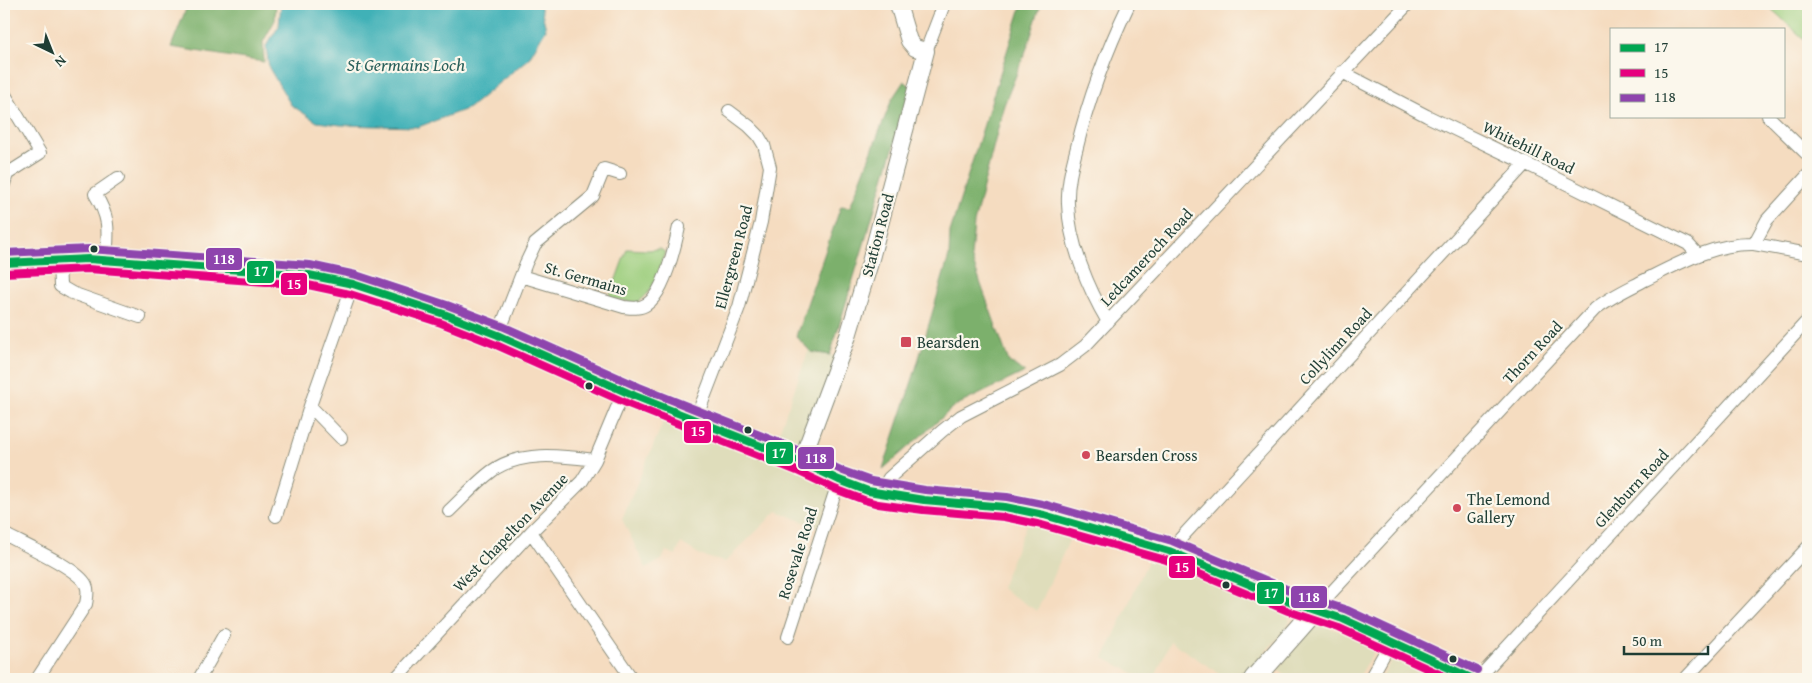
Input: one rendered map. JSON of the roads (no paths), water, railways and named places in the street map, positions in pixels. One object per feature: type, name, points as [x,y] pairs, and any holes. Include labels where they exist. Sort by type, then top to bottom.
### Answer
[{"type":"main road","points":[[4,263],[88,259],[106,260],[262,270],[309,275],[353,284],[435,311],[498,335],[695,421],[801,462],[842,482],[875,493],[1005,507],[1044,515],[1169,550],[1316,610],[1343,619],[1473,679]]},
{"type":"main road","points":[[1254,679],[1316,610]]},
{"type":"street","points":[[898,4],[909,41],[915,48],[926,51]]},
{"type":"street","name":"Station Road","points":[[801,462],[851,327],[926,51],[944,4]]},
{"type":"street","points":[[1108,322],[1095,301],[1071,233],[1068,186],[1083,124],[1099,73],[1129,4]]},
{"type":"street","name":"Ledcameroch Road","points":[[875,493],[889,478],[961,416],[1060,365],[1085,346],[1408,4]]},
{"type":"street","name":"Whitehill Road","points":[[1342,72],[1426,116],[1526,163],[1688,244],[1698,255]]},
{"type":"street","points":[[4,93],[40,154],[7,174],[4,184]]},
{"type":"street","name":"Ellergreen Road","points":[[695,421],[739,307],[761,222],[770,167],[764,145],[758,135],[729,111]]},
{"type":"street","points":[[1770,118],[1808,155]]},
{"type":"street","name":"Collylinn Road","points":[[1169,550],[1526,163]]},
{"type":"street","name":"St. Germains","points":[[498,335],[535,244],[593,196],[604,169],[620,174]]},
{"type":"street","points":[[1754,244],[1767,220],[1808,175]]},
{"type":"street","points":[[106,260],[108,223],[106,213],[95,194],[118,178]]},
{"type":"street","name":"St. Germains","points":[[521,276],[624,307],[645,306],[654,297],[661,283],[675,250],[679,227]]},
{"type":"street","name":"Thorn Road","points":[[1316,610],[1595,309],[1625,290],[1698,255],[1728,246],[1754,244],[1808,254]]},
{"type":"street","points":[[59,260],[60,286],[72,293],[140,317]]},
{"type":"street","points":[[276,516],[310,406],[353,284]]},
{"type":"street","name":"Glenburn Road","points":[[1480,679],[1526,626],[1808,320]]},
{"type":"street","name":"West Chapelton Avenue","points":[[395,679],[531,532],[582,481],[595,460],[624,391]]},
{"type":"street","points":[[310,406],[341,438]]},
{"type":"street","points":[[449,511],[493,470],[522,458],[556,456],[595,460]]},
{"type":"street","name":"Rosevale Road","points":[[788,637],[842,482]]},
{"type":"street","points":[[531,532],[632,679]]},
{"type":"street","points":[[4,534],[66,567],[79,576],[86,585],[86,604],[37,679]]},
{"type":"street","points":[[1685,679],[1808,548]]},
{"type":"street","points":[[199,679],[224,635]]},
{"type":"street","points":[[1370,679],[1392,640]]},
{"type":"water","name":"St Germains Loch","points":[[281,4],[540,4],[546,29],[529,58],[469,108],[418,127],[341,125],[317,122],[291,105],[269,68],[266,46],[279,26]]},
{"type":"place","name":"Bearsden","points":[[906,342]]},
{"type":"place","name":"Bearsden Cross","points":[[1086,455]]},
{"type":"place","name":"The Lemond Gallery","points":[[1457,508]]}]
